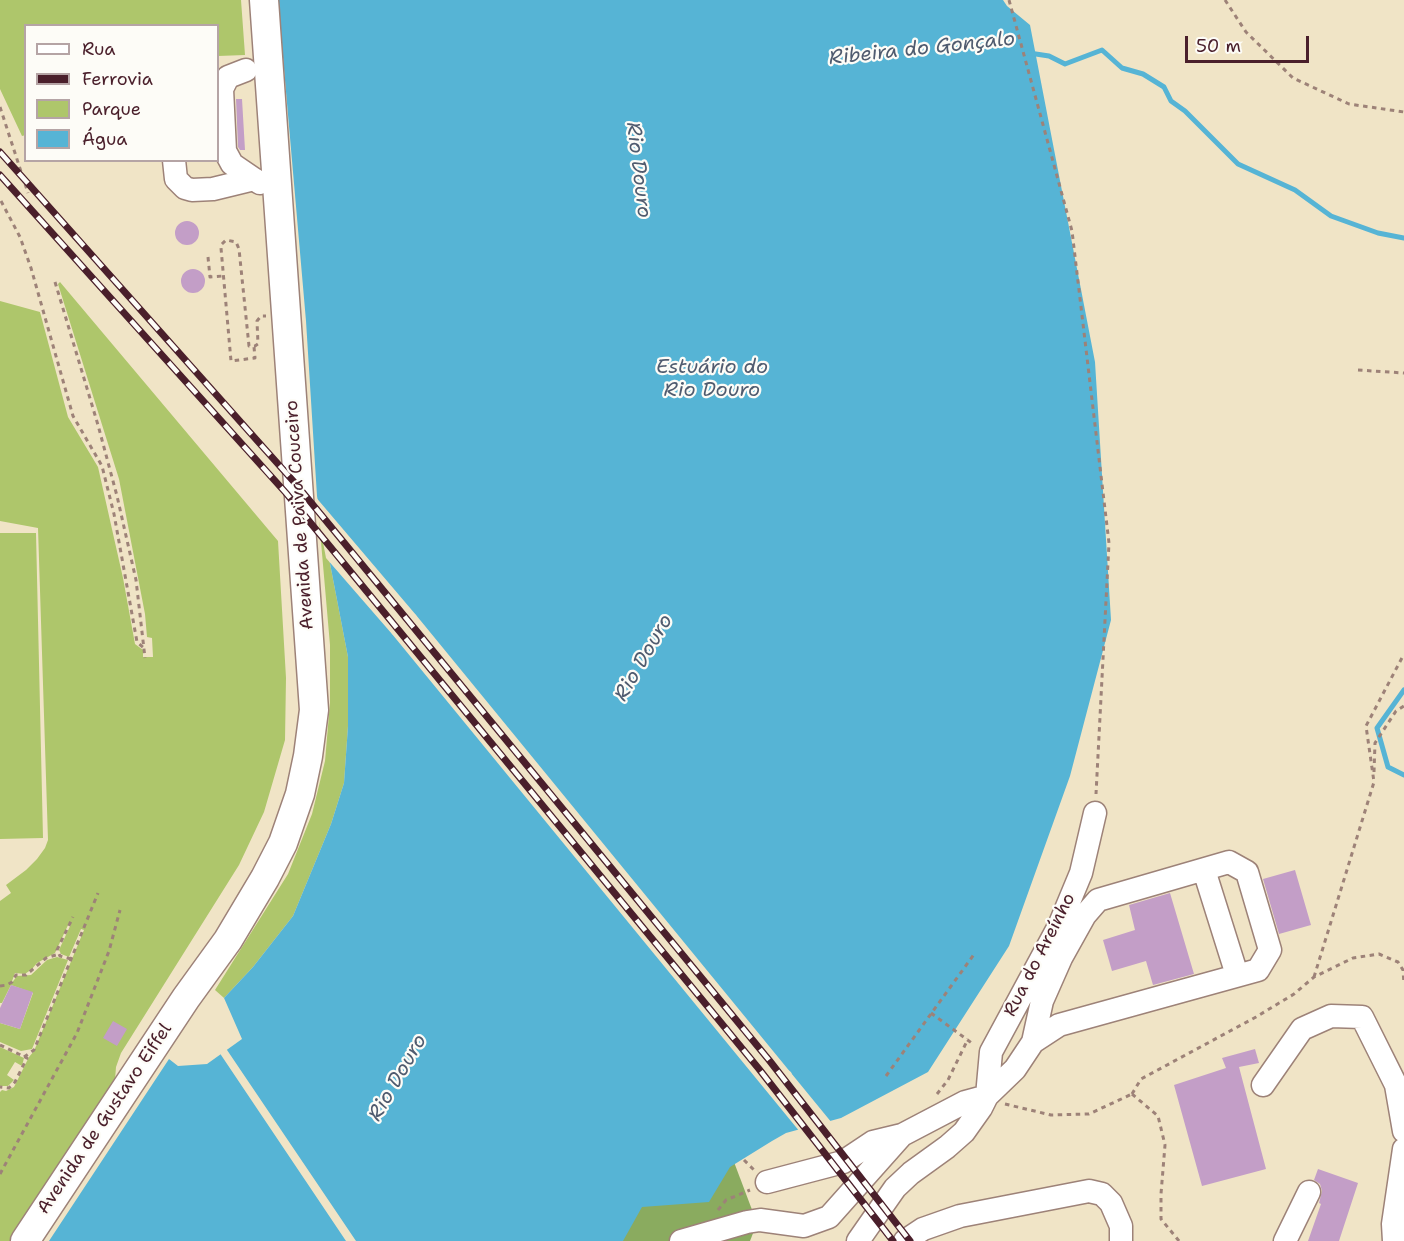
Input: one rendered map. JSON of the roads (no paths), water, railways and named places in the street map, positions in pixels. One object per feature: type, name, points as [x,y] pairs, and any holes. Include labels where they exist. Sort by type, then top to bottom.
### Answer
[{"type":"main road","name":"Avenida de Paiva Couceiro","points":[[186,998],[228,940],[282,843],[300,794],[314,710],[264,0]]},
{"type":"main road","name":"Avenida de Gustavo Eiffel","points":[[25,1241],[186,998]]},
{"type":"street","points":[[267,43],[255,63],[246,70],[228,77],[222,89],[225,151],[232,164],[268,188],[277,201]]},
{"type":"street","points":[[219,68],[246,70]]},
{"type":"street","points":[[174,162],[176,179],[185,188],[192,190],[213,189],[254,179]]},
{"type":"street","name":"Rua do Areínho","points":[[987,1096],[991,1052],[1059,926],[1081,873],[1095,813]]},
{"type":"street","points":[[858,1241],[895,1188],[910,1173],[964,1132],[974,1120],[987,1096],[1014,1069],[1033,1041],[1042,1001],[1061,958],[1085,915],[1098,900],[1229,862],[1247,872],[1270,950],[1258,970],[1059,1025],[1033,1041]]},
{"type":"street","points":[[1204,870],[1237,975]]},
{"type":"street","points":[[1263,1085],[1302,1029],[1331,1016],[1362,1017],[1396,1085],[1404,1131]]},
{"type":"street","points":[[767,1182],[843,1162],[873,1142],[902,1135],[965,1102],[987,1096]]},
{"type":"street","points":[[681,1241],[747,1222],[760,1220],[804,1226],[829,1217],[902,1135]]},
{"type":"street","points":[[1394,1241],[1393,1224],[1404,1149]]},
{"type":"street","points":[[905,1241],[923,1229],[960,1216],[1089,1191],[1102,1194],[1111,1203],[1121,1226],[1121,1241]]},
{"type":"street","points":[[1286,1241],[1309,1192]]},
{"type":"water","name":"Estuário do Rio Douro","points":[[278,0],[1003,0],[1030,25],[1095,362],[1111,620],[1070,776],[1009,946],[928,1072],[841,1118],[786,1133],[772,1141],[730,1167],[709,1202],[642,1207],[623,1241],[49,1241],[169,1059],[178,1066],[207,1064],[242,1039],[224,998],[253,967],[293,916],[331,824],[344,783],[348,726],[348,657],[317,496],[306,321]],"holes":[[[406,609],[416,615],[419,626],[414,636],[402,640],[392,634],[389,623],[394,612]],[[781,1066],[791,1072],[795,1083],[789,1093],[778,1097],[767,1091],[764,1080],[769,1070]]]},
{"type":"waterway","name":"Ribeira do Gonçalo","points":[[1029,53],[1049,56],[1065,64],[1102,50],[1122,68],[1143,74],[1164,87],[1171,101],[1185,111],[1238,164],[1295,190],[1331,216],[1378,233],[1404,238]]},
{"type":"waterway","name":"Ribeira do Gonçalo","points":[[1404,690],[1377,728],[1388,767],[1404,775]]},
{"type":"railway","points":[[0,152],[295,483],[769,1060],[910,1241]]},
{"type":"railway","points":[[0,175],[286,493],[759,1069],[893,1241]]},
{"type":"water label","name":"Rio Douro","points":[[638,170]]},
{"type":"water label","name":"Rio Douro","points":[[644,658]]},
{"type":"water label","name":"Rio Douro","points":[[398,1078]]}]
